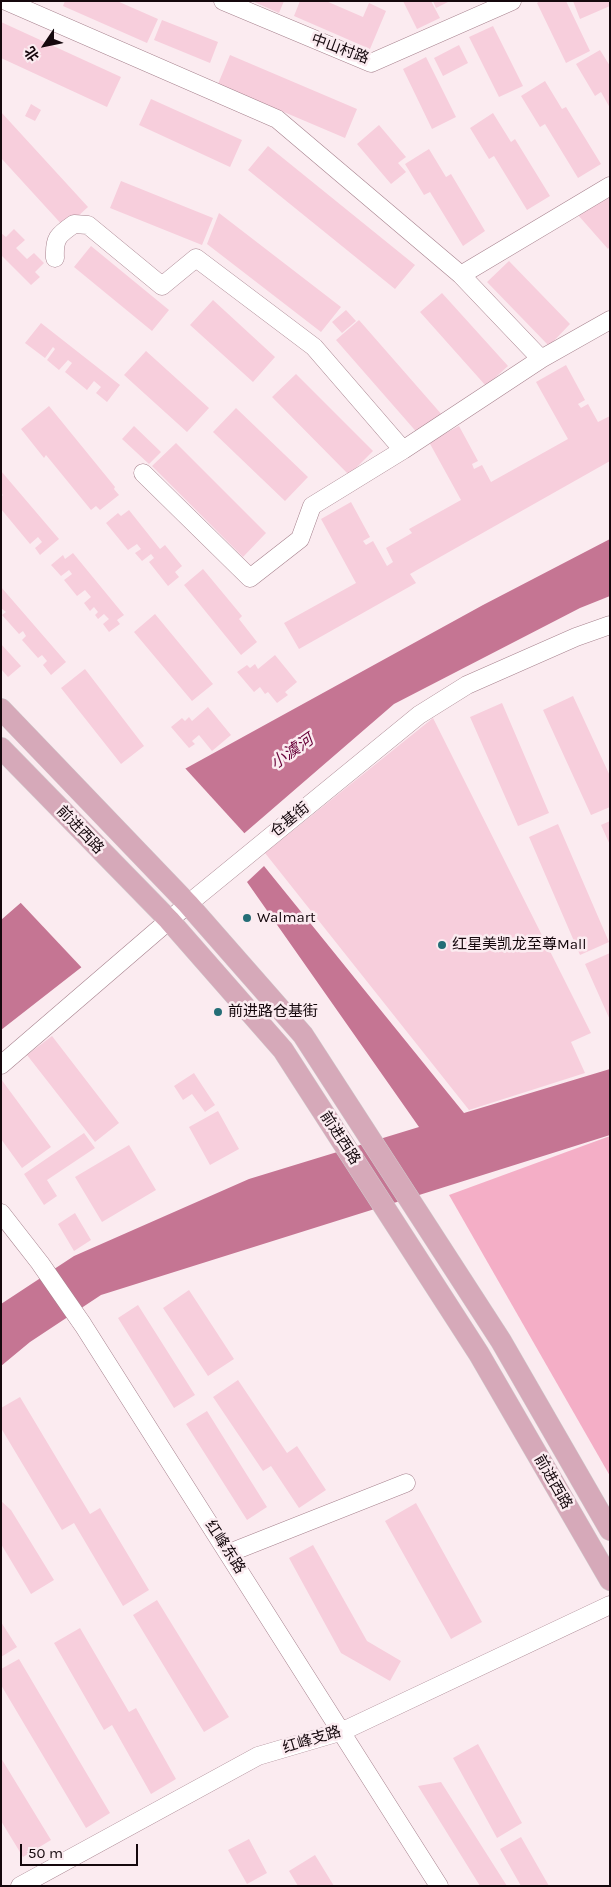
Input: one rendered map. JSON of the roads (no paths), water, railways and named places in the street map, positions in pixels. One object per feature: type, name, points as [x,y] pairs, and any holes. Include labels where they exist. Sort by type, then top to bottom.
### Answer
[{"type":"main road","name":"前进西路","points":[[1,709],[183,898],[303,1036],[501,1341],[610,1530]]},
{"type":"main road","name":"前进西路","points":[[1,748],[164,915],[283,1050],[480,1354],[610,1580]]},
{"type":"street","points":[[6,1],[277,119],[461,275],[541,359]]},
{"type":"street","name":"中山村路","points":[[223,1],[371,64],[512,1]]},
{"type":"street","points":[[461,275],[610,186]]},
{"type":"street","points":[[55,258],[54,245],[58,236],[74,224],[88,225],[162,286],[196,258],[314,347],[403,450]]},
{"type":"street","points":[[143,473],[250,578],[300,539],[312,506],[403,450],[541,359],[610,320]]},
{"type":"street","name":"仓基街","points":[[1,1064],[183,898],[419,715],[467,686],[576,636],[610,625]]},
{"type":"street","name":"红峰东路","points":[[1,1213],[40,1263],[83,1325],[440,1886]]},
{"type":"street","points":[[229,1552],[406,1483]]},
{"type":"street","name":"红峰支路","points":[[20,1886],[258,1756],[343,1731],[610,1605]]},
{"type":"water","name":"小澞河","points":[[610,539],[610,596],[580,608],[394,704],[240,837],[92,959],[1,1030],[1,920],[181,771],[483,605]]},
{"type":"water","points":[[264,866],[464,1113],[610,1069],[610,1135],[101,1295],[30,1342],[1,1366],[1,1304],[74,1256],[249,1179],[419,1127],[247,882]]},
{"type":"place","name":"Walmart","points":[[247,918]]},
{"type":"place","name":"红星美凯龙至尊Mall","points":[[442,945]]},
{"type":"place","name":"前进路仓基街","points":[[218,1012]]}]
